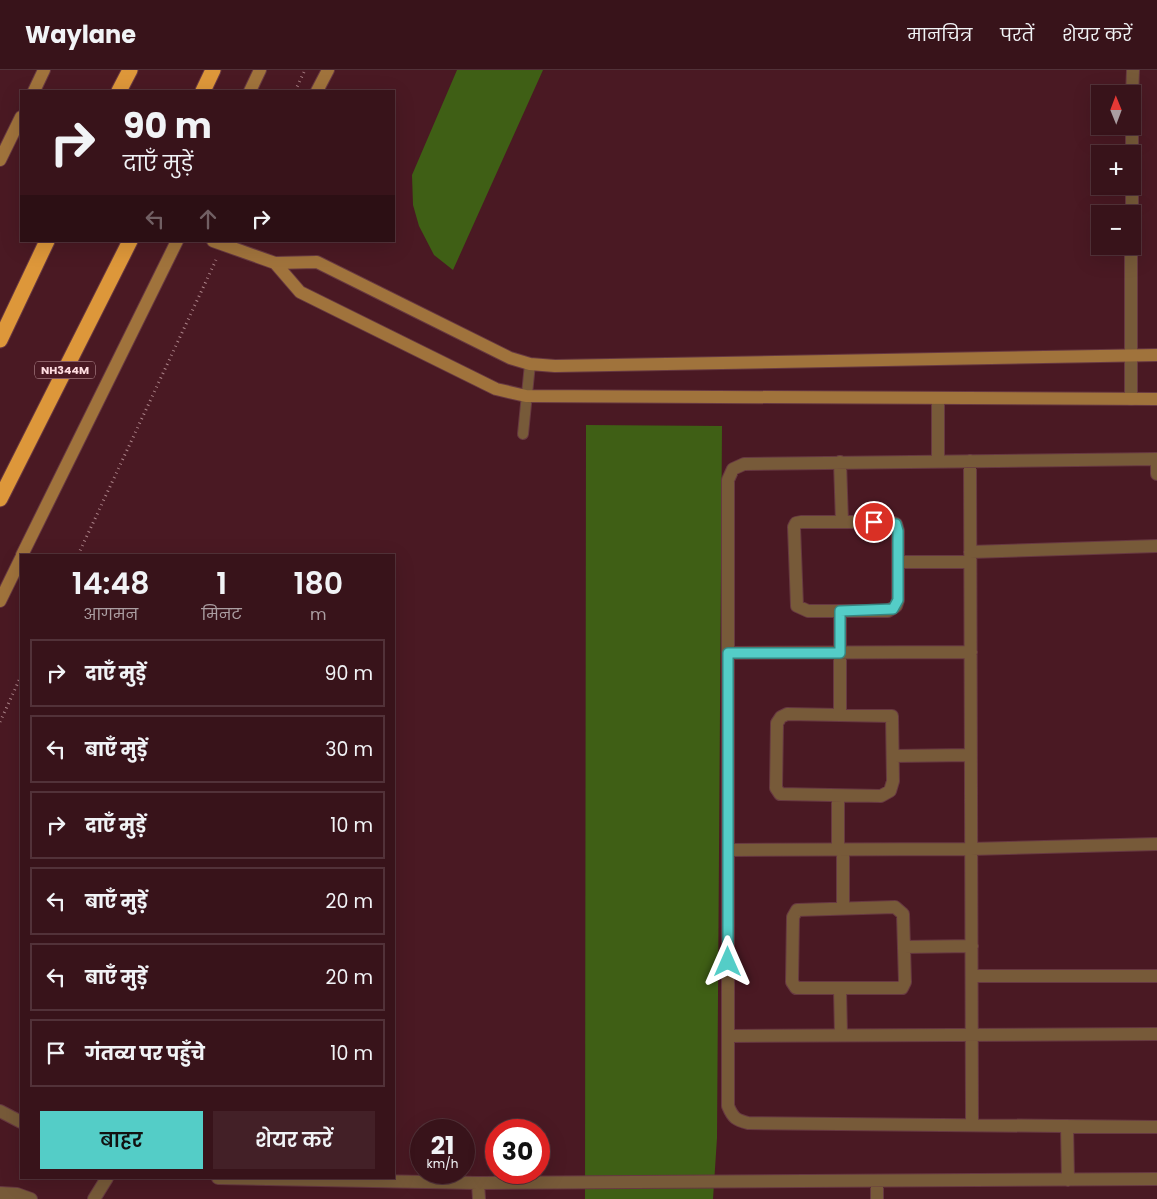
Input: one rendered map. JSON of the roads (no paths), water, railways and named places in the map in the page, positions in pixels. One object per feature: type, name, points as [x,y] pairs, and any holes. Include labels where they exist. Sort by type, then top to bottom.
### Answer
[{"type":"highway","points":[[120,90],[130,70]]},
{"type":"highway","points":[[203,90],[213,70]]},
{"type":"highway","points":[[0,340],[47,242]]},
{"type":"highway","name":"NH344M","points":[[0,499],[129,242]]},
{"type":"street","points":[[34,90],[44,70]]},
{"type":"street","points":[[250,90],[260,70]]},
{"type":"street","points":[[318,90],[328,70]]},
{"type":"street","points":[[1132,85],[1133,70]]},
{"type":"street","points":[[0,160],[20,119]]},
{"type":"street","points":[[23,554],[177,242]]},
{"type":"street","points":[[218,243],[241,246],[275,263],[300,292],[496,389],[526,396],[1157,399]]},
{"type":"street","points":[[1130,399],[1132,255]]},
{"type":"street","points":[[275,263],[317,262],[487,348],[530,364],[554,366],[1157,355]]},
{"type":"street","points":[[938,398],[938,461]]},
{"type":"street","points":[[1157,474],[1157,459],[840,462],[744,464],[733,469],[728,480],[728,1106],[736,1120],[748,1124],[1157,1127]]},
{"type":"street","points":[[970,461],[972,1125]]},
{"type":"street","points":[[840,462],[842,522]]},
{"type":"street","points":[[842,522],[890,522],[896,524],[898,600],[893,609],[808,611],[796,606],[794,527],[796,523],[842,522]]},
{"type":"street","points":[[898,562],[1157,546]]},
{"type":"street","points":[[0,601],[20,560]]},
{"type":"street","points":[[840,611],[840,714]]},
{"type":"street","points":[[728,653],[971,652]]},
{"type":"street","points":[[787,714],[840,714],[892,716],[893,781],[890,791],[881,796],[780,794],[776,788],[777,723],[781,717],[787,714]]},
{"type":"street","points":[[893,756],[971,755]]},
{"type":"street","points":[[838,796],[843,908]]},
{"type":"street","points":[[728,850],[971,849],[1157,844]]},
{"type":"street","points":[[802,908],[843,908],[895,908],[903,914],[905,982],[902,988],[840,990],[796,988],[792,982],[793,917],[796,910],[802,908]]},
{"type":"street","points":[[904,946],[972,946]]},
{"type":"street","points":[[972,976],[1157,976]]},
{"type":"street","points":[[840,990],[841,1035]]},
{"type":"street","points":[[728,1036],[1157,1034]]},
{"type":"street","points":[[0,1111],[20,1121]]},
{"type":"street","points":[[1067,1126],[1068,1180]]},
{"type":"street","points":[[94,1199],[106,1179]]},
{"type":"street","points":[[270,1179],[478,1183],[1157,1179]]},
{"type":"street","points":[[877,1181],[878,1199]]},
{"type":"street","points":[[478,1183],[479,1199]]},
{"type":"street","points":[[4,1195],[31,1199]]},
{"type":"lane","points":[[523,434],[530,364]]}]
